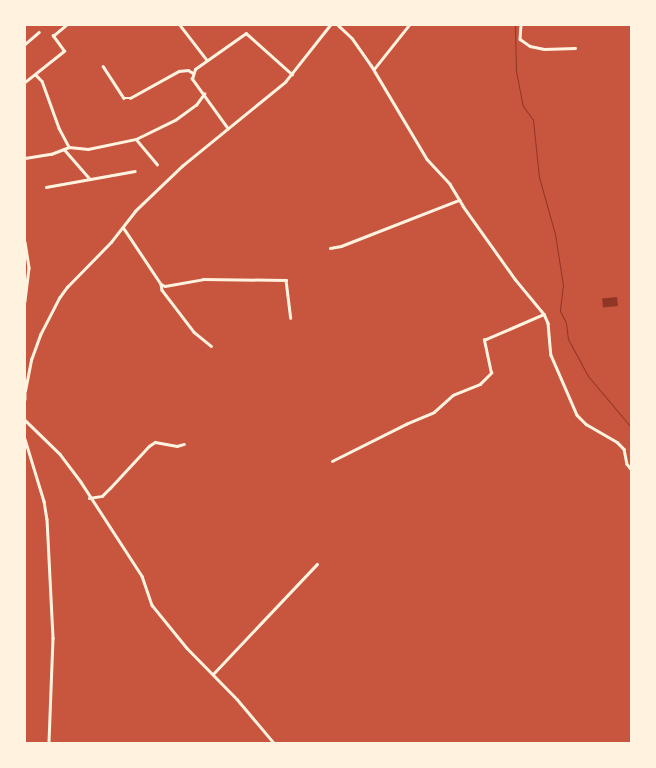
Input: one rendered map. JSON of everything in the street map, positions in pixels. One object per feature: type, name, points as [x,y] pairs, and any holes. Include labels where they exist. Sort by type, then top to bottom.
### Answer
[{"type":"street","points":[[25,82],[64,51],[53,36],[66,25]]},
{"type":"street","points":[[180,25],[207,60]]},
{"type":"street","points":[[25,399],[31,360],[40,335],[59,298],[135,211],[182,166],[271,96],[292,74],[330,25]]},
{"type":"street","points":[[338,25],[352,38],[374,69],[427,159],[450,184],[514,279],[544,314],[548,323],[551,354],[577,415],[586,424],[617,442],[624,449],[627,464],[631,469]]},
{"type":"street","points":[[374,69],[409,25]]},
{"type":"street","points":[[521,25],[520,39],[530,46],[544,49],[575,48]]},
{"type":"street","points":[[25,44],[39,32]]},
{"type":"street","points":[[228,129],[192,79],[193,73],[207,60],[246,33],[292,74]]},
{"type":"street","points":[[103,66],[124,98],[130,98],[179,71],[188,70],[193,73]]},
{"type":"street","points":[[36,74],[42,81],[59,128],[69,147]]},
{"type":"street","points":[[25,158],[51,154],[69,147],[88,149],[136,139],[175,120],[196,105],[204,94]]},
{"type":"street","points":[[136,139],[156,164]]},
{"type":"street","points":[[64,149],[89,178]]},
{"type":"street","points":[[46,187],[134,171]]},
{"type":"street","points":[[330,248],[341,246],[459,200]]},
{"type":"street","points":[[123,227],[161,284],[162,290],[194,332],[210,346]]},
{"type":"street","points":[[25,242],[29,268],[25,302]]},
{"type":"street","points":[[161,284],[165,286],[203,279],[286,280],[291,318]]},
{"type":"street","points":[[332,461],[434,412],[453,395],[480,384],[491,373],[484,340],[544,314]]},
{"type":"street","points":[[25,381],[28,377]]},
{"type":"street","points":[[25,420],[60,454],[81,482],[89,498],[118,537],[142,576],[152,605],[187,648],[213,674],[274,743]]},
{"type":"street","points":[[25,439],[44,501],[47,519],[53,638],[49,743]]},
{"type":"street","points":[[89,498],[102,496],[148,446],[155,442],[178,446],[184,444]]},
{"type":"street","points":[[213,674],[316,564]]},
{"type":"shaded area","points":[[617,297],[618,306],[603,308],[602,299]]},
{"type":"waterway","points":[[515,25],[516,71],[523,106],[533,120],[539,177],[555,234],[563,285],[560,311],[566,323],[568,339],[588,376],[631,427]]}]
